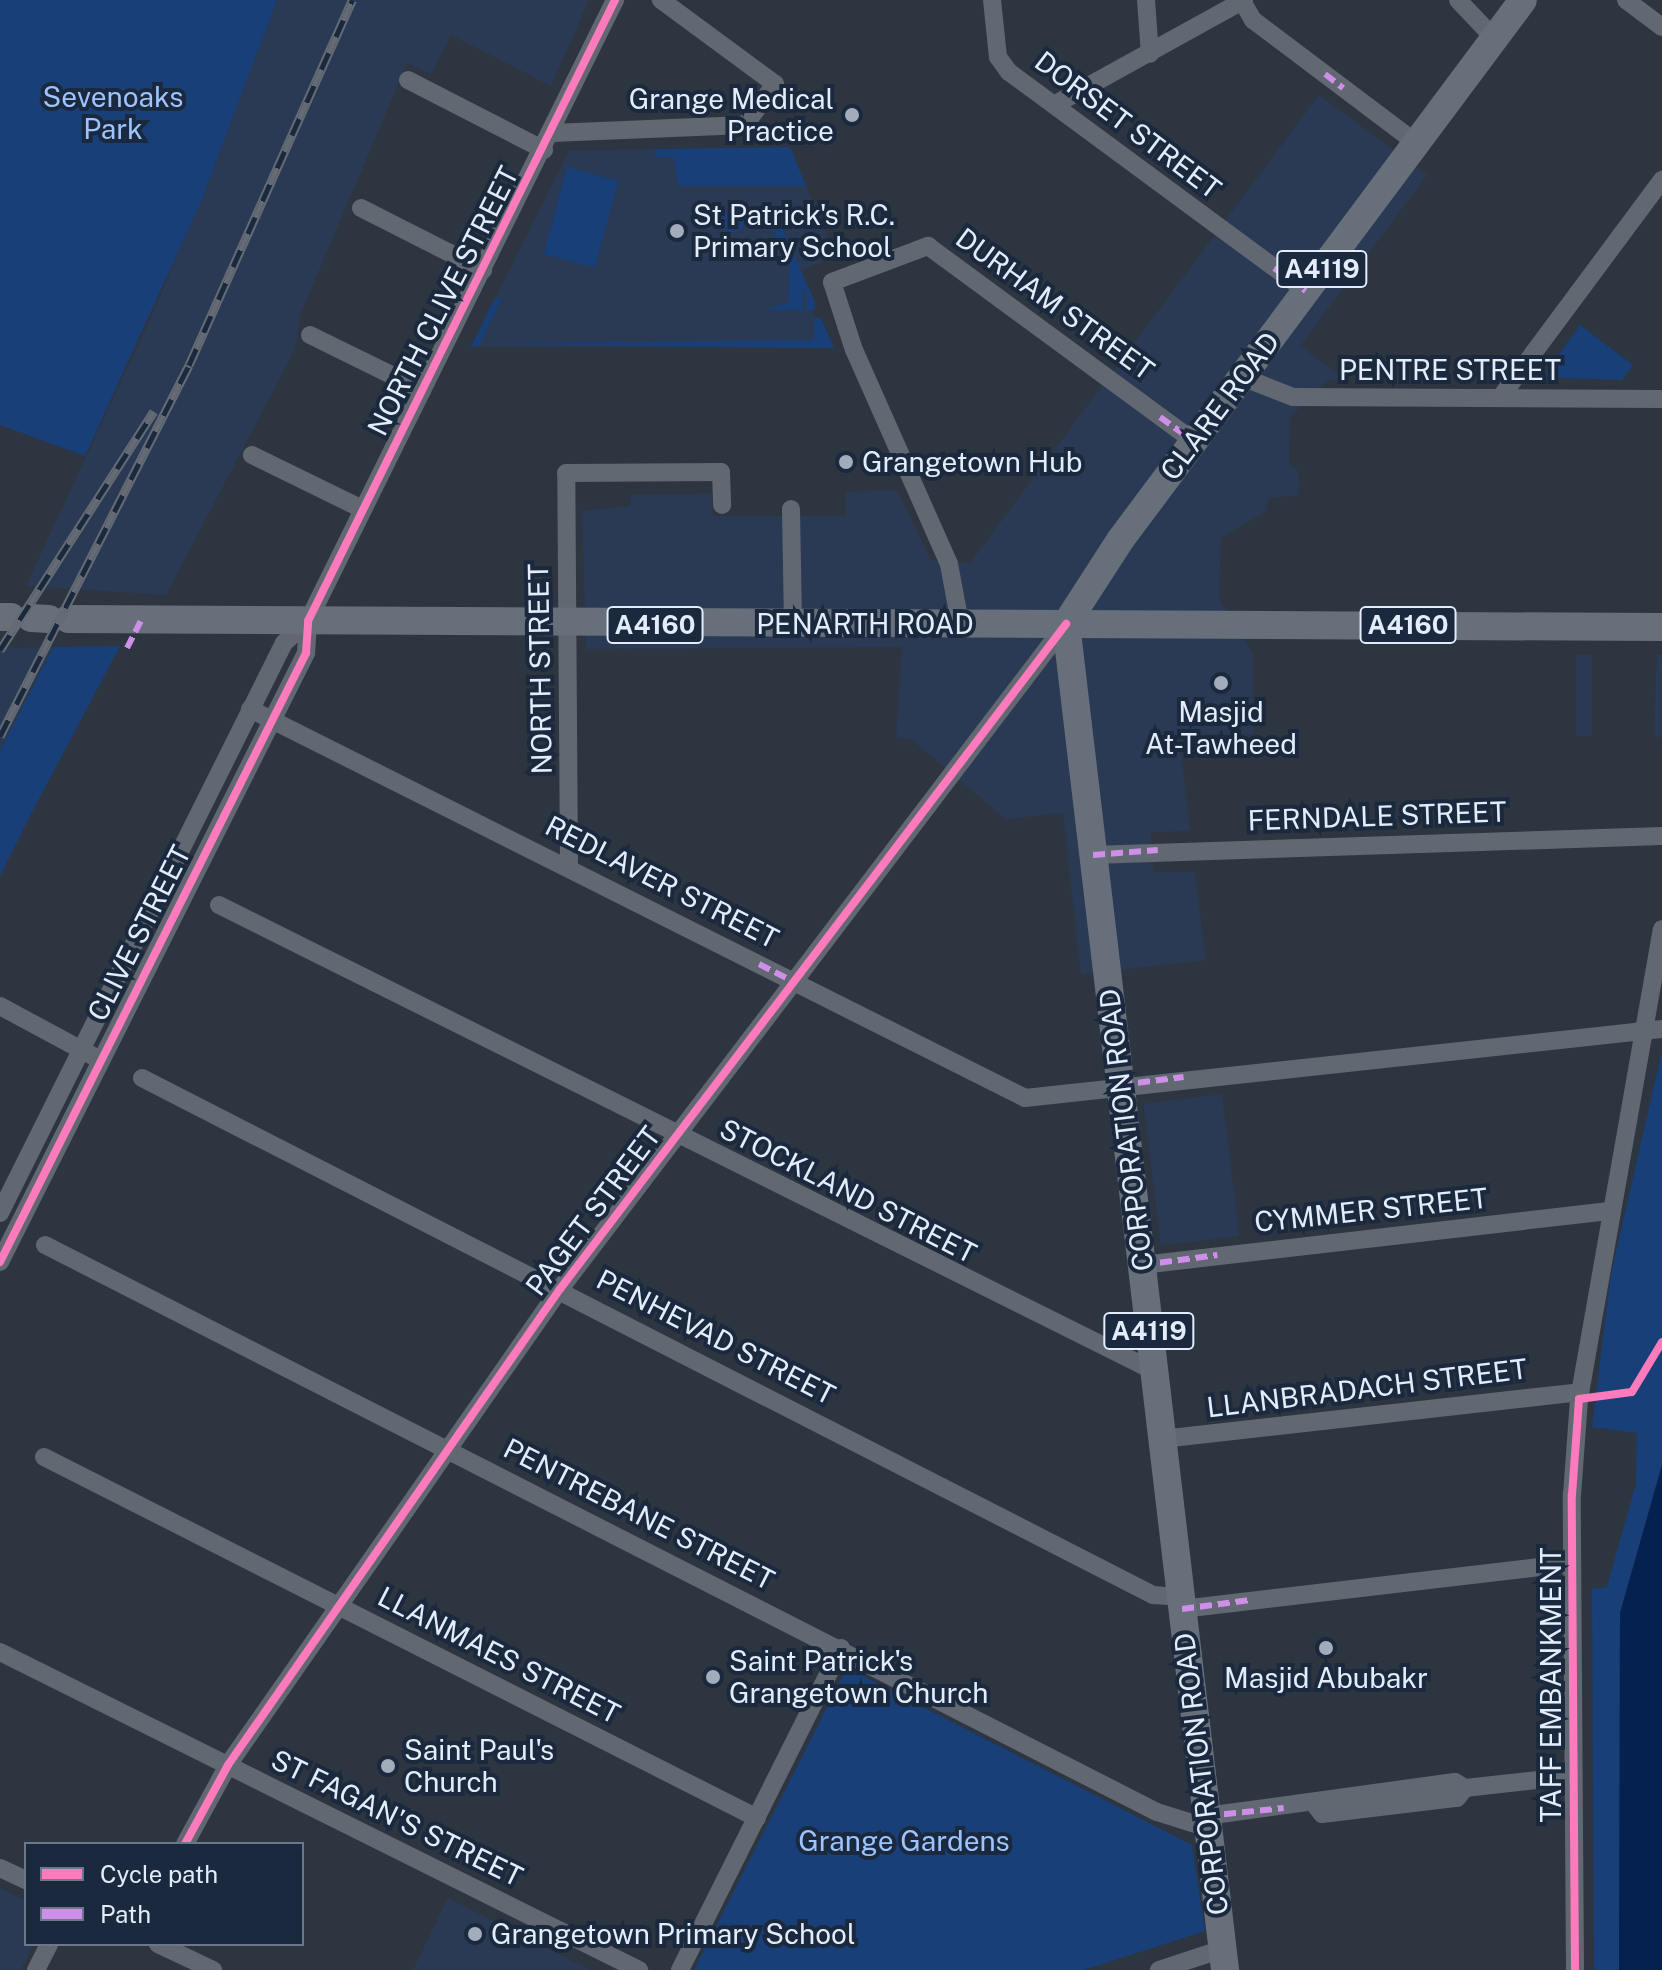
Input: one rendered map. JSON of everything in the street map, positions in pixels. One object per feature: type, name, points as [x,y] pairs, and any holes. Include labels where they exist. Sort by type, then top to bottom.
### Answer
[{"type":"main road","name":"CLARE ROAD","points":[[1066,624],[1193,441],[1523,0]]},
{"type":"main road","name":"PENARTH ROAD","points":[[32,618],[568,625],[960,623],[1662,627]]},
{"type":"main road","name":"CORPORATION ROAD","points":[[1066,624],[1223,1960]]},
{"type":"street","name":"NORTH CLIVE STREET","points":[[308,621],[548,142],[615,0]]},
{"type":"street","points":[[408,80],[548,142],[737,130],[775,84],[661,0]]},
{"type":"street","name":"DORSET STREET","points":[[992,0],[998,57],[1054,105],[1306,291]]},
{"type":"street","points":[[1146,0],[1150,54]]},
{"type":"street","points":[[1054,105],[1243,0],[1253,20],[1416,143]]},
{"type":"street","points":[[1458,0],[1494,38]]},
{"type":"street","points":[[1626,0],[1662,27]]},
{"type":"street","points":[[1500,398],[1662,180]]},
{"type":"street","points":[[361,208],[483,270]]},
{"type":"street","name":"DURHAM STREET","points":[[960,623],[949,564],[854,350],[832,282],[928,246],[1193,441]]},
{"type":"street","points":[[310,335],[422,390]]},
{"type":"street","name":"PENTRE STREET","points":[[1242,377],[1293,397],[1662,399]]},
{"type":"street","points":[[252,455],[362,509]]},
{"type":"street","name":"NORTH STREET","points":[[569,865],[566,473],[721,464],[722,505]]},
{"type":"street","points":[[791,509],[793,624]]},
{"type":"street","name":"CLIVE STREET","points":[[0,1213],[284,643],[308,621]]},
{"type":"street","name":"CLIVE STREET","points":[[0,1262],[306,653],[308,621]]},
{"type":"street","name":"PAGET STREET","points":[[186,1842],[228,1765],[342,1607],[560,1289],[791,980],[1066,624]]},
{"type":"street","name":"REDLAVER STREET","points":[[250,709],[569,865],[1025,1098],[1184,1077],[1653,1028]]},
{"type":"street","name":"FERNDALE STREET","points":[[1093,855],[1158,850],[1662,836]]},
{"type":"street","points":[[167,878],[186,889]]},
{"type":"street","name":"STOCKLAND STREET","points":[[219,905],[676,1136],[1154,1371]]},
{"type":"street","name":"TAFF EMBANKMENT","points":[[1575,1970],[1571,1563],[1580,1392],[1607,1211],[1653,1028],[1662,929]]},
{"type":"street","points":[[0,1006],[100,1060]]},
{"type":"street","name":"PENHEVAD STREET","points":[[142,1078],[560,1289],[1153,1595],[1181,1603],[1250,1600],[1571,1563]]},
{"type":"street","name":"CYMMER STREET","points":[[1142,1265],[1607,1211]]},
{"type":"street","name":"PENTREBANE STREET","points":[[45,1245],[841,1648],[1177,1822],[1207,1822]]},
{"type":"street","name":"LLANBRADACH STREET","points":[[1162,1439],[1580,1392]]},
{"type":"street","name":"LLANMAES STREET","points":[[44,1457],[757,1818]]},
{"type":"street","points":[[680,1970],[841,1648]]},
{"type":"street","name":"ST FAGAN'S STREET","points":[[0,1652],[639,1970]]},
{"type":"street","points":[[1207,1822],[1284,1808],[1316,1806],[1321,1798],[1455,1782],[1465,1788],[1573,1776]]},
{"type":"street","points":[[0,1868],[24,1879]]},
{"type":"street","points":[[36,1970],[48,1946]]},
{"type":"street","points":[[162,1946],[213,1970]]},
{"type":"street","points":[[1159,1970],[1223,1960]]},
{"type":"shaded area","points":[[277,0],[589,0],[551,86],[451,35],[431,74],[407,63],[301,313],[295,349],[166,595],[26,586],[159,300]]},
{"type":"shaded area","points":[[1319,95],[1427,175],[1300,346],[1348,381],[1328,380],[1290,417],[1289,464],[1298,471],[1299,495],[1268,498],[1266,511],[1221,538],[1219,599],[1253,654],[1254,734],[1179,735],[1190,831],[1151,832],[1153,872],[1195,872],[1206,960],[1081,974],[1063,813],[1006,819],[912,740],[896,737],[902,647],[586,649],[582,511],[630,506],[631,495],[712,494],[713,516],[846,516],[846,492],[897,490],[931,560],[970,563]]},
{"type":"shaded area","name":"St Patrick's R.C. Primary School","points":[[790,147],[836,257],[801,270],[814,317],[821,318],[834,348],[471,347],[569,151]]},
{"type":"shaded area","points":[[88,647],[0,804],[0,648]]},
{"type":"shaded area","points":[[1576,655],[1592,655],[1592,736],[1576,736]]},
{"type":"shaded area","points":[[1657,655],[1662,655],[1662,737],[1654,736]]},
{"type":"shaded area","points":[[1222,1094],[1239,1236],[1161,1246],[1144,1104]]},
{"type":"shaded area","points":[[1662,1465],[1662,1970],[1619,1970],[1620,1613]]},
{"type":"shaded area","points":[[0,1888],[24,1900],[24,1946],[33,1946],[21,1970],[0,1970]]},
{"type":"shaded area","name":"Grangetown Primary School","points":[[448,1898],[590,1970],[413,1970]]},
{"type":"green space","name":"Sevenoaks Park","points":[[0,0],[277,0],[200,204],[85,456],[0,425]]},
{"type":"green space","points":[[790,147],[806,186],[678,186],[674,157],[655,157],[655,149]]},
{"type":"green space","points":[[567,167],[618,181],[595,268],[544,254]]},
{"type":"green space","points":[[733,210],[741,213],[744,221],[741,229],[733,232],[725,229],[722,221],[725,213]]},
{"type":"green space","points":[[775,212],[815,302],[815,310],[806,310],[806,291],[802,290],[803,310],[765,310],[789,302],[789,248],[774,248]]},
{"type":"green space","points":[[495,298],[501,300],[479,346],[471,347]]},
{"type":"green space","points":[[814,318],[821,318],[834,348],[491,344],[814,340]]},
{"type":"green space","points":[[1580,325],[1633,365],[1622,380],[1543,377]]},
{"type":"green space","points":[[120,646],[0,876],[0,751],[54,647]]},
{"type":"green space","points":[[1662,1051],[1662,1465],[1620,1613],[1619,1970],[1594,1970],[1592,1589],[1607,1587],[1636,1483],[1637,1433],[1592,1427],[1611,1274]]},
{"type":"green space","name":"Grange Gardens","points":[[847,1668],[1192,1845],[1205,1931],[1084,1970],[694,1970]]},
{"type":"railway","points":[[0,736],[189,365],[352,0]]},
{"type":"railway","points":[[0,650],[154,411]]},
{"type":"marked path","points":[[1325,74],[1343,88]]},
{"type":"marked path","points":[[1274,268],[1306,291]]},
{"type":"marked path","points":[[1160,417],[1193,441]]},
{"type":"marked path","points":[[127,648],[142,619]]},
{"type":"marked path","points":[[1093,855],[1158,850]]},
{"type":"marked path","points":[[759,964],[791,980]]},
{"type":"marked path","points":[[1120,1085],[1184,1077]]},
{"type":"marked path","points":[[1142,1265],[1217,1255]]},
{"type":"marked path","points":[[1182,1609],[1250,1600]]},
{"type":"marked path","points":[[1206,1816],[1284,1808]]},
{"type":"cycle path","points":[[0,1262],[306,653],[308,621],[615,0]]},
{"type":"cycle path","points":[[186,1842],[228,1765],[560,1289],[1066,624]]},
{"type":"cycle path","points":[[1575,1970],[1572,1495],[1579,1399],[1632,1392],[1662,1342]]},
{"type":"place","name":"Grange Medical Practice","points":[[852,115]]},
{"type":"place","name":"St Patrick's R.C. Primary School","points":[[677,231]]},
{"type":"place","name":"Grangetown Hub","points":[[846,462]]},
{"type":"place","name":"Masjid At-Tawheed","points":[[1221,683]]},
{"type":"place","name":"Masjid Abubakr","points":[[1326,1648]]},
{"type":"place","name":"Saint Patrick's Grangetown Church","points":[[713,1677]]},
{"type":"place","name":"Saint Paul's Church","points":[[388,1766]]},
{"type":"place","name":"Grangetown Primary School","points":[[475,1934]]}]
